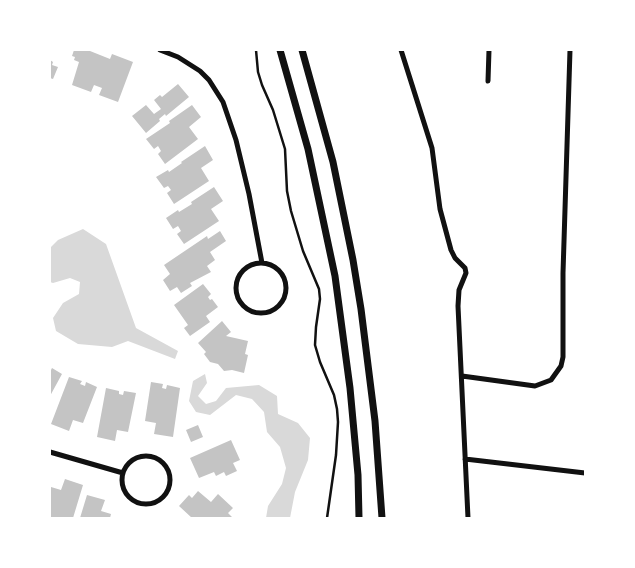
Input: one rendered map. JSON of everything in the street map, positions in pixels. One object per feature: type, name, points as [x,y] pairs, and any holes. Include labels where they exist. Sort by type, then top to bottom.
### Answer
[{"type":"street","points":[[160,50],[184,60],[200,71],[217,90],[223,102],[243,168],[262,263]]},
{"type":"street","points":[[280,50],[308,149],[335,276],[351,398],[358,476],[359,518]]},
{"type":"street","points":[[302,50],[333,162],[353,260],[375,422],[382,518]]},
{"type":"street","points":[[401,50],[432,148],[440,209],[451,250],[455,258],[465,268],[466,273],[458,297],[468,518]]},
{"type":"street","points":[[488,81],[489,50]]},
{"type":"street","points":[[462,376],[535,386],[551,380],[561,366],[563,357],[563,273],[570,50]]},
{"type":"street","points":[[262,263],[281,272],[286,293],[280,306],[260,314],[253,313],[241,304],[237,298],[236,284],[242,271],[248,266],[262,263]]},
{"type":"street","points":[[50,452],[123,473]]},
{"type":"street","points":[[144,456],[158,459],[167,470],[169,477],[167,491],[158,501],[151,504],[137,502],[131,499],[123,487],[123,473],[131,461],[137,458],[144,456]]},
{"type":"street","points":[[465,459],[585,474]]},
{"type":"path","points":[[256,50],[258,72],[285,149],[287,191],[293,218],[303,251],[319,289],[320,299],[315,345],[334,395],[338,422],[336,455],[327,518]]},
{"type":"shaded area","points":[[83,229],[106,244],[136,328],[178,351],[175,359],[128,341],[112,347],[78,344],[56,331],[53,318],[63,303],[79,294],[80,282],[70,278],[53,283],[50,282],[50,248],[58,240]]},
{"type":"shaded area","points":[[205,374],[207,383],[198,396],[206,404],[216,401],[226,388],[259,385],[277,396],[278,414],[298,423],[310,438],[308,460],[295,492],[290,518],[266,518],[268,506],[282,484],[286,468],[280,447],[267,432],[264,412],[252,399],[236,395],[210,415],[196,412],[189,401],[193,381]]},
{"type":"building","points":[[74,50],[91,50],[110,59],[112,54],[133,62],[118,102],[99,95],[102,88],[94,85],[91,92],[72,85],[79,62],[74,60],[75,57],[72,56]]},
{"type":"building","points":[[50,60],[53,62],[52,65],[58,67],[53,79],[50,78]]},
{"type":"building","points":[[178,84],[189,97],[166,116],[165,114],[159,119],[160,121],[146,133],[132,116],[146,105],[154,114],[161,109],[154,100],[160,95],[162,97]]},
{"type":"building","points":[[192,105],[201,117],[189,127],[198,139],[165,164],[158,154],[161,151],[158,146],[154,149],[146,139]]},
{"type":"building","points":[[205,146],[213,160],[201,168],[209,181],[174,204],[167,193],[171,190],[168,186],[164,188],[156,177],[168,170],[169,172]]},
{"type":"building","points":[[214,187],[223,201],[211,209],[219,221],[184,244],[177,234],[181,231],[178,226],[173,229],[166,218],[192,204],[191,202]]},
{"type":"building","points":[[220,231],[226,241],[210,252],[215,260],[207,266],[211,272],[190,283],[192,286],[181,293],[177,287],[170,291],[163,280],[170,274],[164,265],[207,236],[208,239]]},
{"type":"building","points":[[203,284],[211,294],[208,297],[218,307],[206,316],[210,322],[190,336],[184,328],[188,325],[174,305]]},
{"type":"building","points":[[222,321],[231,332],[226,336],[248,341],[245,354],[248,355],[244,373],[232,370],[224,371],[218,364],[210,362],[204,354],[206,352],[198,343]]},
{"type":"building","points":[[52,368],[62,374],[50,396],[50,372]]},
{"type":"building","points":[[69,377],[82,381],[80,384],[85,386],[86,382],[97,387],[83,423],[73,420],[69,431],[51,424]]},
{"type":"building","points":[[151,382],[163,384],[162,388],[166,389],[167,385],[180,388],[173,437],[154,434],[156,423],[145,421]]},
{"type":"building","points":[[106,388],[119,391],[119,394],[123,395],[124,391],[136,393],[128,432],[117,430],[115,441],[97,437]]},
{"type":"building","points":[[198,425],[203,437],[191,442],[186,430]]},
{"type":"building","points":[[231,440],[240,460],[233,463],[237,471],[226,476],[224,472],[216,476],[214,472],[199,478],[190,458]]},
{"type":"building","points":[[65,479],[83,485],[73,518],[50,518],[51,487],[61,490]]},
{"type":"building","points":[[198,491],[211,502],[218,494],[233,508],[228,513],[233,518],[192,518],[179,506],[189,495],[192,498]]},
{"type":"building","points":[[87,495],[105,500],[101,511],[111,514],[110,518],[80,518]]}]
